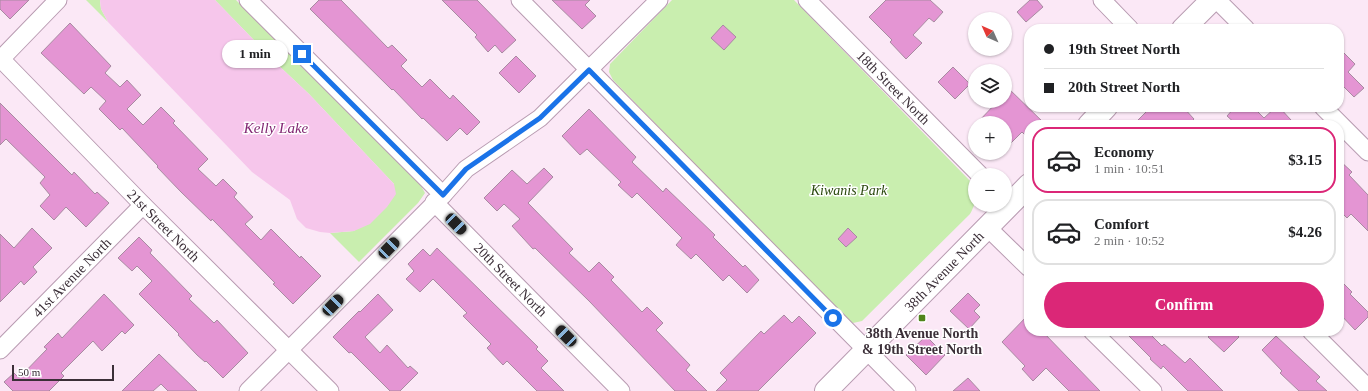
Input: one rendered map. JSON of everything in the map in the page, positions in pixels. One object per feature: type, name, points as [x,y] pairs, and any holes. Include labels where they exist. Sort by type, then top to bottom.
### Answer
[{"type":"main road","points":[[1189,24],[1212,0]]},
{"type":"main road","name":"38th Avenue North","points":[[1012,199],[1024,189]]},
{"type":"main road","name":"38th Avenue North","points":[[826,391],[987,227],[1000,212]]},
{"type":"street","points":[[0,59],[58,0]]},
{"type":"street","name":"20th Street North","points":[[248,0],[621,391]]},
{"type":"street","points":[[520,0],[906,391]]},
{"type":"street","points":[[248,391],[466,169],[540,118],[659,0]]},
{"type":"street","name":"18th Street North","points":[[807,0],[973,168]]},
{"type":"street","points":[[1102,0],[1125,24]]},
{"type":"street","points":[[1217,0],[1241,24]]},
{"type":"street","name":"21st Street North","points":[[0,59],[143,205],[330,391]]},
{"type":"street","points":[[1328,112],[1336,120]]},
{"type":"street","points":[[1344,128],[1368,152]]},
{"type":"street","name":"41st Avenue North","points":[[0,350],[143,205]]},
{"type":"street","points":[[987,227],[1024,263]]},
{"type":"street","points":[[1097,336],[1153,391]]},
{"type":"street","points":[[1316,336],[1368,388]]},
{"type":"green space","points":[[86,0],[100,0],[101,9],[108,22]]},
{"type":"green space","points":[[215,0],[236,0],[420,184],[425,193],[418,203],[359,262],[330,233],[354,231],[394,184],[309,94],[277,64]]},
{"type":"green space","name":"Kiwanis Park","points":[[672,0],[794,0],[968,179],[968,212],[971,212],[862,321],[853,323],[846,320],[613,80],[609,72],[610,64]]},
{"type":"water","name":"Kelly Lake","points":[[100,0],[215,0],[277,64],[309,94],[394,184],[396,194],[387,207],[370,224],[354,231],[330,233],[306,228],[297,219],[290,200],[252,172],[108,22],[101,9]]},
{"type":"building","points":[[0,0],[29,0],[10,19],[0,9]]},
{"type":"building","points":[[319,0],[341,0],[388,48],[392,45],[407,60],[401,66],[422,87],[430,79],[450,99],[453,95],[480,122],[467,135],[460,128],[447,141],[423,118],[422,119],[310,9]]},
{"type":"building","points":[[442,0],[477,0],[516,40],[502,53],[495,45],[488,52],[475,37],[477,35]]},
{"type":"building","points":[[552,0],[590,0],[585,5],[596,16],[582,29]]},
{"type":"building","points":[[886,0],[930,0],[943,12],[934,22],[929,18],[913,35],[922,43],[906,59],[890,42],[892,40],[869,17]]},
{"type":"building","points":[[1030,0],[1037,0],[1043,7],[1026,22],[1017,12]]},
{"type":"building","points":[[70,23],[111,66],[105,73],[120,87],[127,80],[141,95],[127,109],[143,125],[161,107],[175,121],[173,123],[208,159],[198,169],[216,186],[223,179],[237,193],[234,197],[253,217],[245,224],[261,240],[271,229],[300,258],[301,256],[321,276],[293,304],[273,284],[275,283],[212,219],[211,221],[181,192],[122,128],[120,130],[99,109],[106,101],[91,87],[84,94],[41,53]]},
{"type":"building","points":[[723,25],[736,37],[724,50],[711,38]]},
{"type":"building","points":[[1344,53],[1355,64],[1348,72],[1364,88],[1354,97],[1344,87]]},
{"type":"building","points":[[516,56],[536,76],[519,93],[499,73]]},
{"type":"building","points":[[953,67],[968,82],[968,86],[955,99],[938,82]]},
{"type":"building","points":[[1012,92],[1024,104],[1024,112],[1033,112],[1041,120],[1024,120],[1024,134],[1022,132],[1012,142],[1012,116],[984,116],[991,108],[1012,108]]},
{"type":"building","points":[[0,103],[72,175],[74,172],[95,194],[97,192],[109,203],[86,227],[66,207],[54,220],[40,206],[50,195],[40,183],[45,177],[6,139],[0,145]]},
{"type":"building","points":[[589,109],[636,157],[632,162],[663,192],[666,188],[715,235],[713,237],[743,267],[745,265],[759,280],[747,293],[729,275],[723,281],[696,254],[691,259],[676,245],[682,238],[637,193],[632,198],[618,185],[621,182],[587,149],[580,155],[562,136]]},
{"type":"building","points":[[1146,112],[1188,112],[1194,119],[1193,120],[1138,120]]},
{"type":"building","points":[[1231,112],[1258,112],[1264,118],[1271,112],[1284,112],[1291,120],[1231,120],[1227,116]]},
{"type":"building","points":[[1344,165],[1352,172],[1349,175],[1368,195],[1368,231],[1351,214],[1347,218],[1344,215]]},
{"type":"building","points":[[544,168],[553,177],[528,203],[573,249],[569,253],[589,272],[599,262],[614,277],[611,280],[642,312],[647,307],[663,323],[656,330],[690,365],[686,370],[707,391],[675,391],[590,302],[535,248],[533,249],[512,226],[520,219],[504,204],[497,211],[484,198],[512,170],[527,184]]},
{"type":"building","points":[[32,228],[52,248],[33,267],[37,272],[24,285],[21,281],[0,302],[0,234],[14,248]]},
{"type":"building","points":[[848,228],[857,237],[846,247],[838,239]]},
{"type":"building","points":[[139,237],[152,250],[150,253],[192,296],[189,299],[214,323],[217,320],[248,353],[223,378],[206,361],[205,362],[197,355],[178,335],[179,334],[139,294],[152,281],[137,266],[132,271],[118,258]]},
{"type":"building","points":[[437,248],[538,347],[536,349],[548,361],[541,368],[564,391],[537,391],[507,361],[503,365],[487,348],[491,344],[463,316],[467,313],[433,279],[420,292],[406,279],[414,271],[408,264],[423,249],[430,256]]},
{"type":"building","points":[[1344,284],[1352,292],[1350,294],[1368,312],[1368,317],[1355,330],[1344,318]]},
{"type":"building","points":[[968,293],[980,305],[974,311],[980,317],[969,329],[950,311]]},
{"type":"building","points":[[104,294],[134,325],[125,334],[122,331],[102,351],[93,341],[61,373],[64,376],[49,391],[13,391],[4,382],[14,373],[19,378],[47,349],[44,347],[58,333],[62,338]]},
{"type":"building","points":[[378,294],[393,310],[365,337],[380,353],[387,345],[408,368],[410,366],[418,373],[400,391],[390,391],[351,352],[349,353],[333,337]]},
{"type":"building","points":[[784,315],[792,323],[799,316],[816,333],[758,391],[716,391],[727,380],[720,373],[761,331],[764,334]]},
{"type":"building","points":[[1024,319],[1024,336],[1047,336],[1100,391],[1069,391],[1046,368],[1033,381],[1022,369],[1025,366],[1002,342]]},
{"type":"building","points":[[926,336],[945,355],[926,375],[906,355]]},
{"type":"building","points":[[1129,336],[1152,336],[1162,346],[1164,344],[1185,363],[1190,358],[1223,391],[1188,391],[1163,366],[1161,369],[1150,359],[1151,358]]},
{"type":"building","points":[[1238,336],[1239,337],[1224,352],[1208,337]]},
{"type":"building","points":[[1276,336],[1320,377],[1316,381],[1327,391],[1299,391],[1280,373],[1282,371],[1262,350]]},
{"type":"building","points":[[159,354],[197,391],[168,391],[161,384],[153,391],[122,391]]},
{"type":"building","points":[[968,378],[980,391],[953,391]]},
{"type":"place","name":"38th Avenue North & 19th Street North","points":[[922,318]]},
{"type":"route","points":[[302,54],[443,195],[466,169],[540,118],[589,70],[833,318]]}]
